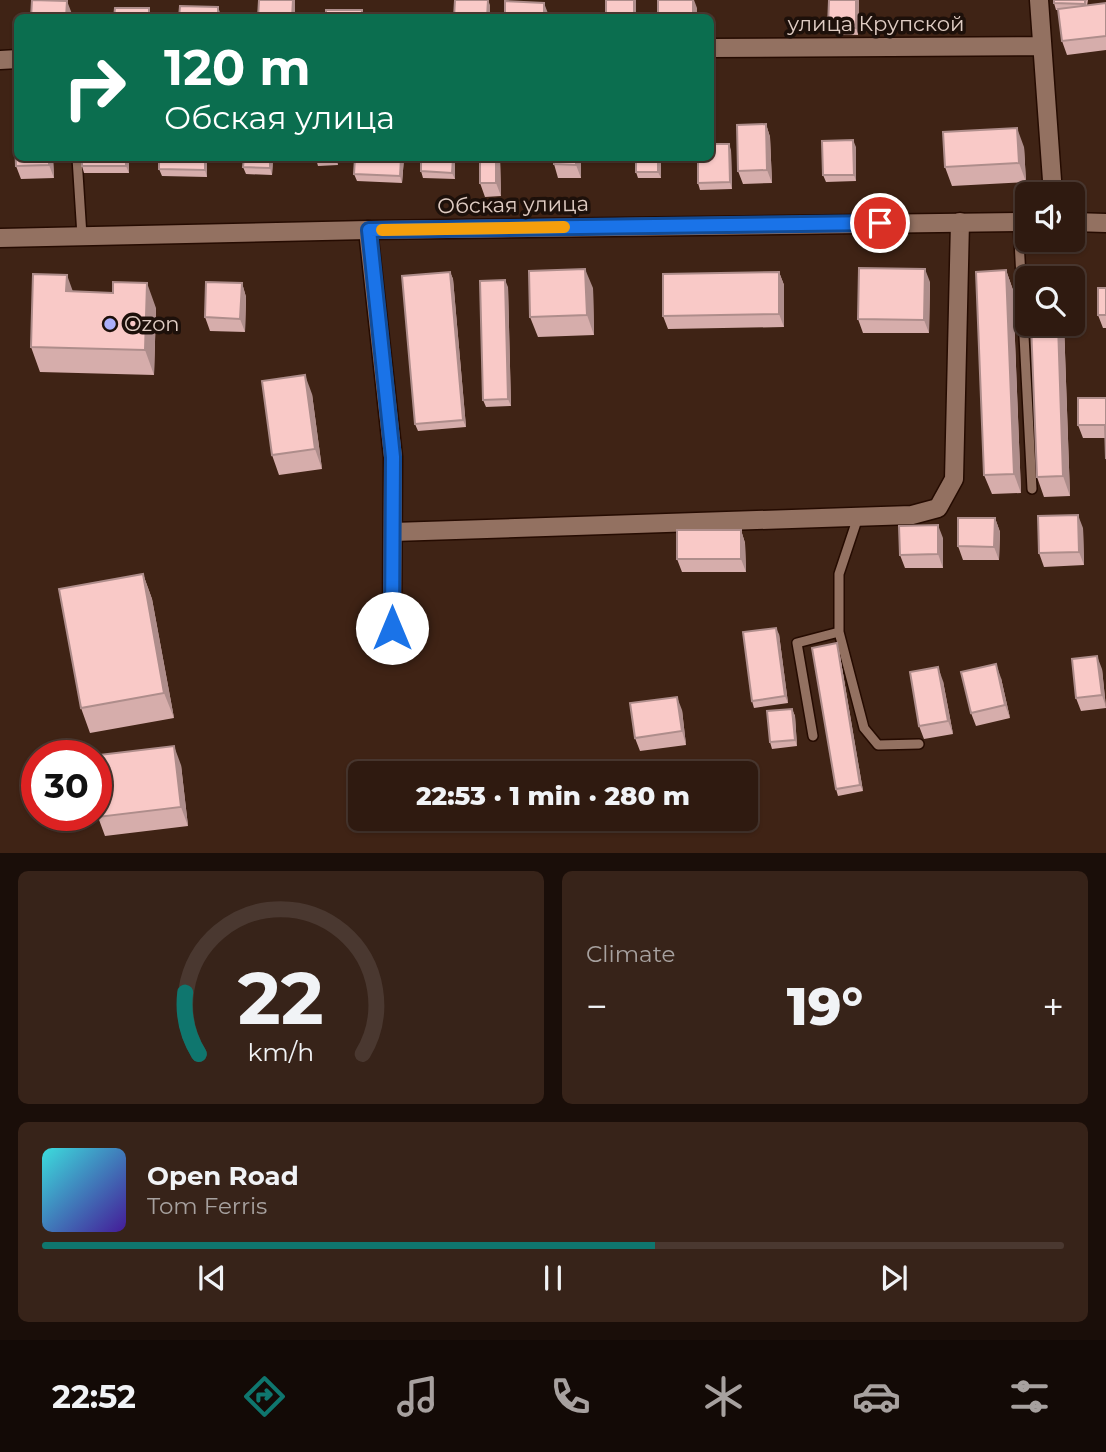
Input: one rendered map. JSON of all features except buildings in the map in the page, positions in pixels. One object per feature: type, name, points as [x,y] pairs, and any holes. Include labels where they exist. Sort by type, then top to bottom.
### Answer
[{"type":"street","points":[[1038,0],[1052,182]]},
{"type":"street","name":"улица Крупской","points":[[714,48],[1042,46]]},
{"type":"street","points":[[393,532],[912,515],[938,508],[954,479],[960,222]]},
{"type":"street","name":"Обская улица","points":[[0,237],[1015,222]]},
{"type":"street","points":[[1085,222],[1106,223]]},
{"type":"street","points":[[369,230],[393,457],[392,628]]},
{"type":"lane","points":[[77,161],[82,236]]},
{"type":"lane","points":[[1024,252],[1032,489]]},
{"type":"lane","points":[[858,517],[839,574],[839,632],[864,728],[878,745],[919,744]]},
{"type":"lane","points":[[813,736],[797,643],[839,632]]},
{"type":"slow traffic","points":[[382,230],[564,227]]},
{"type":"place","name":"Ozon","points":[[110,324]]},
{"type":"route","points":[[392,628],[393,457],[369,230],[880,223]]}]
